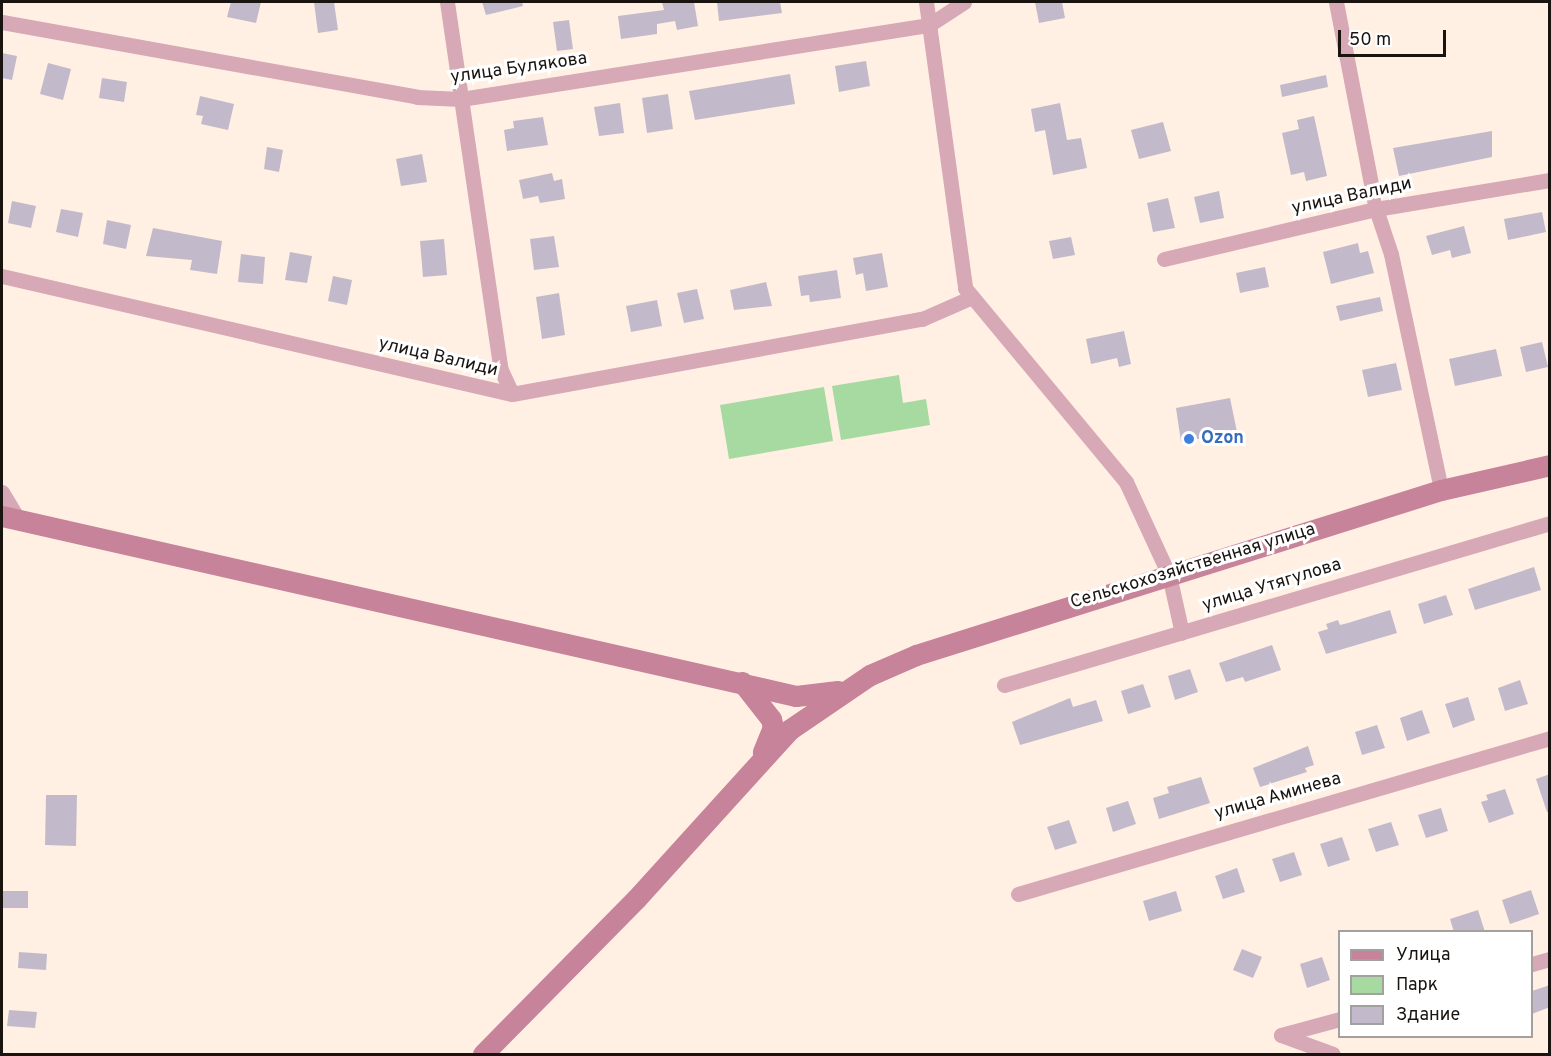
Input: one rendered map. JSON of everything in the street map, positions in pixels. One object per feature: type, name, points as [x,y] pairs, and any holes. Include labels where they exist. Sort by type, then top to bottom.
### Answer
[{"type":"main road","name":"Сельскохозяйственная улица","points":[[844,691],[916,655],[1441,490],[1550,465]]},
{"type":"main road","points":[[10,518],[796,696],[844,691]]},
{"type":"main road","points":[[742,682],[773,727],[754,769]]},
{"type":"main road","points":[[483,1054],[568,971],[789,730],[844,691]]},
{"type":"street","points":[[447,2],[501,370],[512,394]]},
{"type":"street","points":[[926,2],[964,288],[1126,482],[1169,575],[1182,633]]},
{"type":"street","name":"улица Булякова","points":[[2,22],[417,97],[461,99],[929,25],[964,2]]},
{"type":"street","points":[[1336,2],[1376,209],[1391,254],[1441,490]]},
{"type":"street","name":"улица Валиди","points":[[1164,259],[1376,209],[1550,180]]},
{"type":"street","name":"улица Валиди","points":[[2,276],[512,394],[922,319],[972,297]]},
{"type":"street","points":[[2,492],[10,518]]},
{"type":"street","name":"улица Утягулова","points":[[1004,685],[1550,523]]},
{"type":"street","name":"улица Аминева","points":[[1018,894],[1550,738]]},
{"type":"street","points":[[1533,964],[1550,959]]},
{"type":"street","points":[[1333,1054],[1281,1035],[1338,1019]]},
{"type":"green space","points":[[899,375],[903,403],[926,399],[930,425],[841,440],[832,386]]},
{"type":"green space","points":[[824,387],[833,441],[729,459],[720,405]]},
{"type":"building","points":[[231,2],[261,2],[256,23],[227,17]]},
{"type":"building","points":[[314,2],[334,2],[338,30],[318,33]]},
{"type":"building","points":[[482,2],[522,2],[523,6],[486,15]]},
{"type":"building","points":[[662,2],[694,2],[698,26],[677,30],[675,21],[657,24],[657,34],[621,39],[618,16],[664,10]]},
{"type":"building","points":[[717,2],[780,2],[782,13],[719,21]]},
{"type":"building","points":[[1035,2],[1062,2],[1065,18],[1039,23]]},
{"type":"building","points":[[569,20],[573,49],[557,51],[553,22]]},
{"type":"building","points":[[2,53],[17,56],[12,80],[2,78]]},
{"type":"building","points":[[866,61],[870,86],[839,92],[835,66]]},
{"type":"building","points":[[48,63],[71,69],[63,100],[40,94]]},
{"type":"building","points":[[790,74],[795,104],[695,120],[689,91]]},
{"type":"building","points":[[1326,75],[1328,87],[1282,97],[1280,85]]},
{"type":"building","points":[[102,78],[127,82],[124,102],[99,98]]},
{"type":"building","points":[[668,94],[673,129],[647,133],[642,98]]},
{"type":"building","points":[[200,96],[234,104],[228,130],[201,124],[203,116],[196,115]]},
{"type":"building","points":[[620,103],[624,133],[599,136],[594,107]]},
{"type":"building","points":[[1060,103],[1067,140],[1081,138],[1087,168],[1053,175],[1045,130],[1035,132],[1031,109]]},
{"type":"building","points":[[1314,116],[1327,176],[1306,181],[1304,172],[1291,175],[1282,133],[1299,129],[1297,120]]},
{"type":"building","points":[[543,117],[548,145],[507,151],[504,130],[514,128],[513,121]]},
{"type":"building","points":[[1163,122],[1171,151],[1139,159],[1131,130]]},
{"type":"building","points":[[1492,131],[1492,157],[1399,176],[1393,148]]},
{"type":"building","points":[[267,147],[283,150],[279,172],[264,169]]},
{"type":"building","points":[[422,154],[427,182],[401,186],[396,159]]},
{"type":"building","points":[[552,173],[554,181],[562,179],[565,199],[540,203],[538,196],[523,199],[519,180]]},
{"type":"building","points":[[1219,191],[1224,218],[1200,223],[1194,197]]},
{"type":"building","points":[[1168,198],[1175,228],[1153,232],[1147,203]]},
{"type":"building","points":[[12,201],[36,206],[31,228],[8,223]]},
{"type":"building","points":[[61,209],[83,213],[78,237],[56,232]]},
{"type":"building","points":[[1542,212],[1546,232],[1508,240],[1504,219]]},
{"type":"building","points":[[107,220],[131,225],[126,249],[103,244]]},
{"type":"building","points":[[1464,226],[1471,253],[1452,258],[1450,250],[1432,255],[1426,236]]},
{"type":"building","points":[[153,228],[222,241],[217,274],[190,270],[192,260],[146,256]]},
{"type":"building","points":[[554,236],[559,267],[534,270],[530,239]]},
{"type":"building","points":[[1071,237],[1075,255],[1053,259],[1049,241]]},
{"type":"building","points":[[444,239],[447,275],[423,277],[420,241]]},
{"type":"building","points":[[1358,243],[1360,253],[1368,251],[1374,273],[1331,284],[1323,252]]},
{"type":"building","points":[[290,252],[312,256],[307,283],[285,280]]},
{"type":"building","points":[[882,253],[888,287],[866,291],[863,273],[856,275],[853,258]]},
{"type":"building","points":[[241,254],[265,257],[263,284],[238,282]]},
{"type":"building","points":[[1265,267],[1269,287],[1240,293],[1236,273]]},
{"type":"building","points":[[837,270],[841,298],[810,302],[809,295],[801,296],[798,276]]},
{"type":"building","points":[[333,276],[352,280],[347,305],[328,301]]},
{"type":"building","points":[[766,282],[772,306],[734,310],[730,290]]},
{"type":"building","points":[[697,289],[704,319],[684,323],[677,293]]},
{"type":"building","points":[[559,293],[565,335],[542,339],[536,297]]},
{"type":"building","points":[[1380,297],[1383,311],[1340,321],[1336,306]]},
{"type":"building","points":[[657,300],[662,326],[631,332],[626,306]]},
{"type":"building","points":[[1124,331],[1131,364],[1119,367],[1117,358],[1091,364],[1086,339]]},
{"type":"building","points":[[1542,342],[1548,367],[1526,372],[1520,347]]},
{"type":"building","points":[[1496,349],[1502,376],[1455,386],[1449,359]]},
{"type":"building","points":[[1396,363],[1402,390],[1368,397],[1362,370]]},
{"type":"building","points":[[1230,398],[1237,432],[1181,442],[1176,408]]},
{"type":"building","points":[[1534,567],[1541,590],[1475,610],[1468,589]]},
{"type":"building","points":[[1446,595],[1453,615],[1424,624],[1418,604]]},
{"type":"building","points":[[1390,610],[1397,633],[1326,654],[1318,632],[1328,629],[1326,624],[1338,620],[1340,625]]},
{"type":"building","points":[[1272,645],[1281,670],[1245,682],[1243,677],[1226,682],[1219,663]]},
{"type":"building","points":[[1190,669],[1198,692],[1175,700],[1168,676]]},
{"type":"building","points":[[1520,680],[1528,704],[1505,711],[1498,688]]},
{"type":"building","points":[[1143,684],[1151,707],[1128,714],[1121,691]]},
{"type":"building","points":[[1468,697],[1475,720],[1453,728],[1445,704]]},
{"type":"building","points":[[1070,698],[1073,707],[1096,700],[1103,721],[1020,745],[1012,722]]},
{"type":"building","points":[[1422,710],[1430,733],[1407,741],[1400,718]]},
{"type":"building","points":[[1377,725],[1385,748],[1362,755],[1355,732]]},
{"type":"building","points":[[1308,746],[1314,765],[1305,768],[1307,772],[1260,787],[1253,768]]},
{"type":"building","points":[[1550,774],[1550,812],[1547,812],[1536,779]]},
{"type":"building","points":[[1201,777],[1210,803],[1159,819],[1153,798],[1169,793],[1167,787]]},
{"type":"building","points":[[1505,789],[1514,814],[1489,823],[1481,802],[1488,800],[1486,795]]},
{"type":"building","points":[[46,795],[77,795],[76,846],[45,845]]},
{"type":"building","points":[[1128,801],[1136,824],[1113,832],[1106,808]]},
{"type":"building","points":[[1441,808],[1448,831],[1426,838],[1418,815]]},
{"type":"building","points":[[1069,820],[1077,843],[1055,850],[1047,827]]},
{"type":"building","points":[[1391,822],[1399,845],[1376,852],[1368,829]]},
{"type":"building","points":[[1342,837],[1350,860],[1328,867],[1320,844]]},
{"type":"building","points":[[1294,852],[1302,875],[1280,882],[1272,859]]},
{"type":"building","points":[[1237,868],[1245,892],[1223,899],[1215,876]]},
{"type":"building","points":[[1531,890],[1539,914],[1510,924],[1502,900]]},
{"type":"building","points":[[2,891],[28,891],[28,908],[2,908]]},
{"type":"building","points":[[1176,891],[1182,911],[1149,921],[1143,901]]},
{"type":"building","points":[[1478,910],[1484,930],[1453,930],[1450,919]]},
{"type":"building","points":[[1242,949],[1262,957],[1253,978],[1233,970]]},
{"type":"building","points":[[19,952],[47,954],[46,970],[18,968]]},
{"type":"building","points":[[1322,957],[1330,980],[1307,988],[1300,964]]},
{"type":"building","points":[[1550,985],[1550,1007],[1533,1014],[1533,991]]},
{"type":"building","points":[[9,1010],[37,1012],[35,1028],[7,1026]]},
{"type":"place","name":"Ozon","points":[[1189,439]]}]
